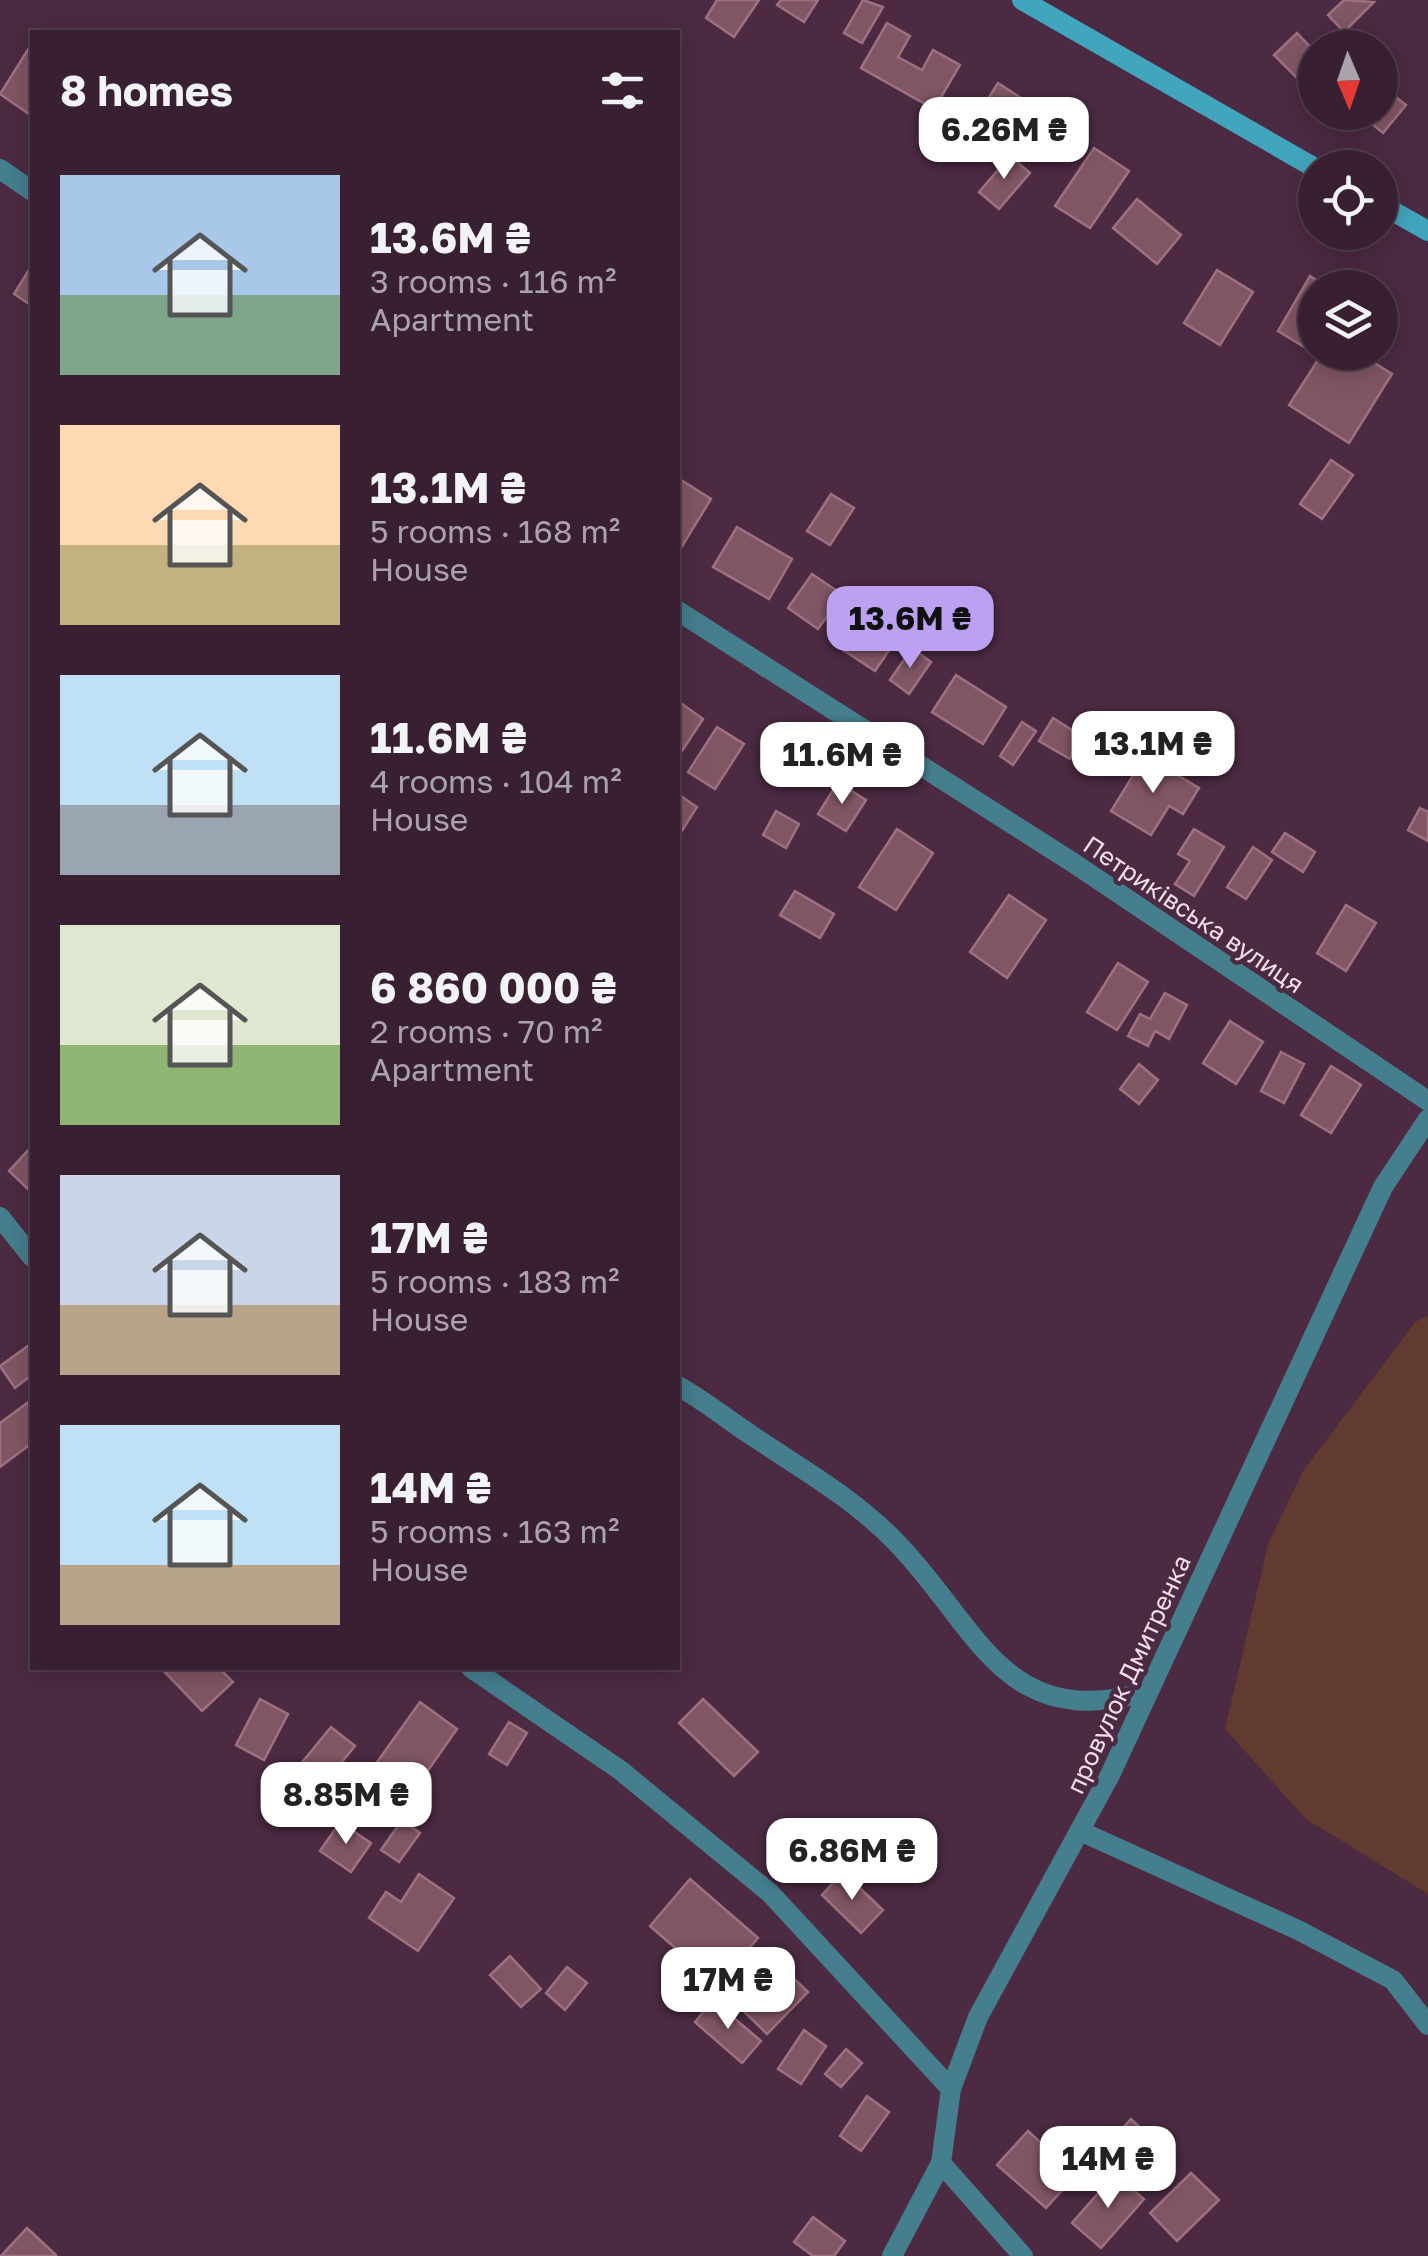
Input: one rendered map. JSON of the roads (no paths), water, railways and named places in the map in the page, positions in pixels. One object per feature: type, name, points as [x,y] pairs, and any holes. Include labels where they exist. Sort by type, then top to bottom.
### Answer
[{"type":"street","points":[[1022,0],[1298,158]]},
{"type":"street","points":[[0,169],[30,190]]},
{"type":"street","points":[[1398,214],[1428,231]]},
{"type":"street","name":"Петриківська вулиця","points":[[680,613],[1072,862],[1428,1100]]},
{"type":"street","name":"провулок Дмитренка","points":[[892,2256],[942,2164],[951,2089],[978,2018],[1080,1832],[1383,1187],[1428,1119]]},
{"type":"street","points":[[0,1217],[30,1254]]},
{"type":"street","points":[[680,1387],[823,1478],[896,1542],[968,1634],[1016,1678],[1044,1694],[1074,1702],[1116,1700],[1149,1690]]},
{"type":"street","points":[[475,1670],[620,1770],[770,1892],[951,2089]]},
{"type":"street","points":[[1080,1832],[1298,1930],[1393,1980],[1428,2025]]},
{"type":"street","points":[[942,2164],[1024,2256]]}]
